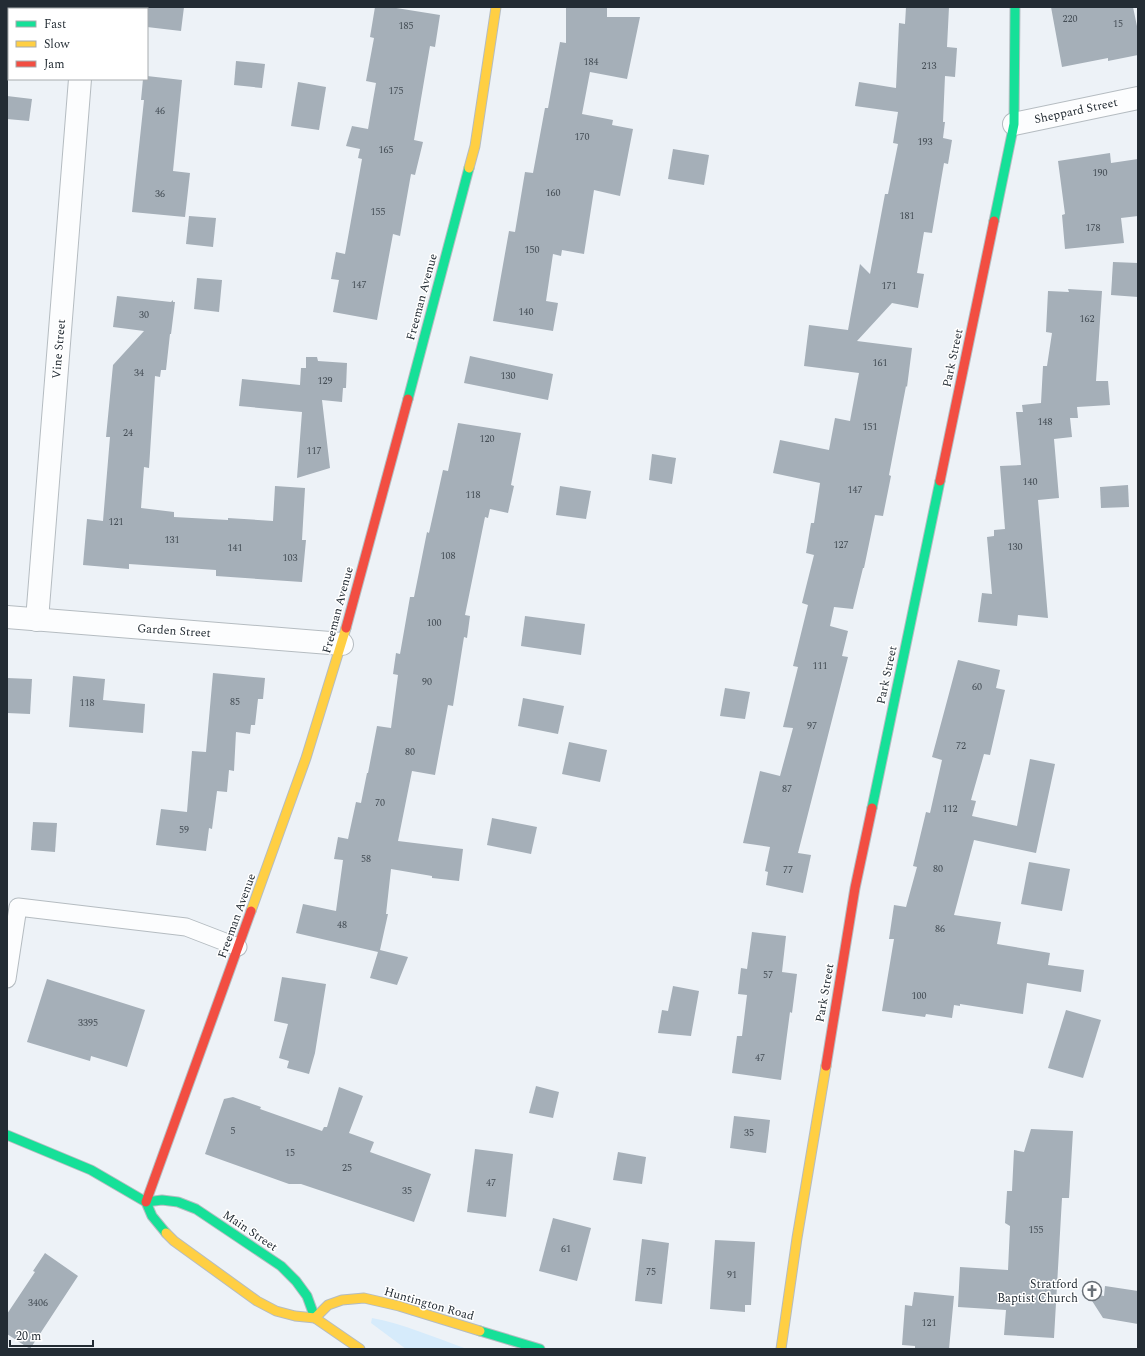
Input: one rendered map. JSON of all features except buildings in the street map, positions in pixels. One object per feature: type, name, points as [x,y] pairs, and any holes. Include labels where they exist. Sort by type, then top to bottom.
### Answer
[{"type":"street","name":"Freeman Avenue","points":[[146,1202],[306,758],[342,644],[475,146],[496,7]]},
{"type":"street","name":"Park Street","points":[[781,1349],[797,1238],[855,888],[1014,124],[1015,7]]},
{"type":"street","name":"Vine Street","points":[[37,620],[80,80]]},
{"type":"street","name":"Sheppard Street","points":[[1014,124],[1138,98]]},
{"type":"street","name":"Garden Street","points":[[7,617],[342,644]]},
{"type":"street","points":[[7,1135],[91,1170],[146,1202],[152,1216],[162,1230],[174,1241],[257,1302],[276,1311],[295,1316],[315,1318],[360,1349]]},
{"type":"street","name":"Main Street","points":[[146,1202],[162,1200],[178,1202],[196,1209],[281,1266],[296,1281],[306,1296],[315,1318]]},
{"type":"street","name":"Huntington Road","points":[[315,1318],[328,1305],[342,1300],[364,1298],[399,1306],[540,1349]]},
{"type":"lane","points":[[7,979],[18,907],[186,927],[238,947]]},
{"type":"shaded area","points":[[372,1318],[408,1328],[467,1349],[406,1349],[371,1323]]},
{"type":"traffic: fast","points":[[994,221],[1014,124],[1015,7]]},
{"type":"traffic: fast","points":[[408,399],[469,168]]},
{"type":"traffic: fast","points":[[872,808],[940,481]]},
{"type":"traffic: fast","points":[[7,1135],[91,1170],[146,1202],[152,1216],[166,1233]]},
{"type":"traffic: fast","points":[[146,1202],[162,1200],[178,1202],[196,1209],[281,1266],[296,1281],[307,1296],[315,1318]]},
{"type":"traffic: fast","points":[[480,1331],[540,1349]]},
{"type":"traffic: slow","points":[[469,168],[475,146],[496,7]]},
{"type":"traffic: slow","points":[[251,911],[306,758],[346,628]]},
{"type":"traffic: slow","points":[[781,1349],[797,1238],[826,1066]]},
{"type":"traffic: slow","points":[[166,1233],[174,1241],[257,1301],[276,1311],[295,1316],[315,1318],[360,1349]]},
{"type":"traffic: slow","points":[[315,1318],[328,1305],[342,1300],[364,1298],[399,1306],[480,1331]]},
{"type":"traffic: jam","points":[[940,481],[994,221]]},
{"type":"traffic: jam","points":[[346,628],[408,399]]},
{"type":"traffic: jam","points":[[826,1066],[855,888],[872,808]]},
{"type":"traffic: jam","points":[[146,1202],[251,911]]},
{"type":"place","name":"Stratford Baptist Church","points":[[1092,1291]]}]
